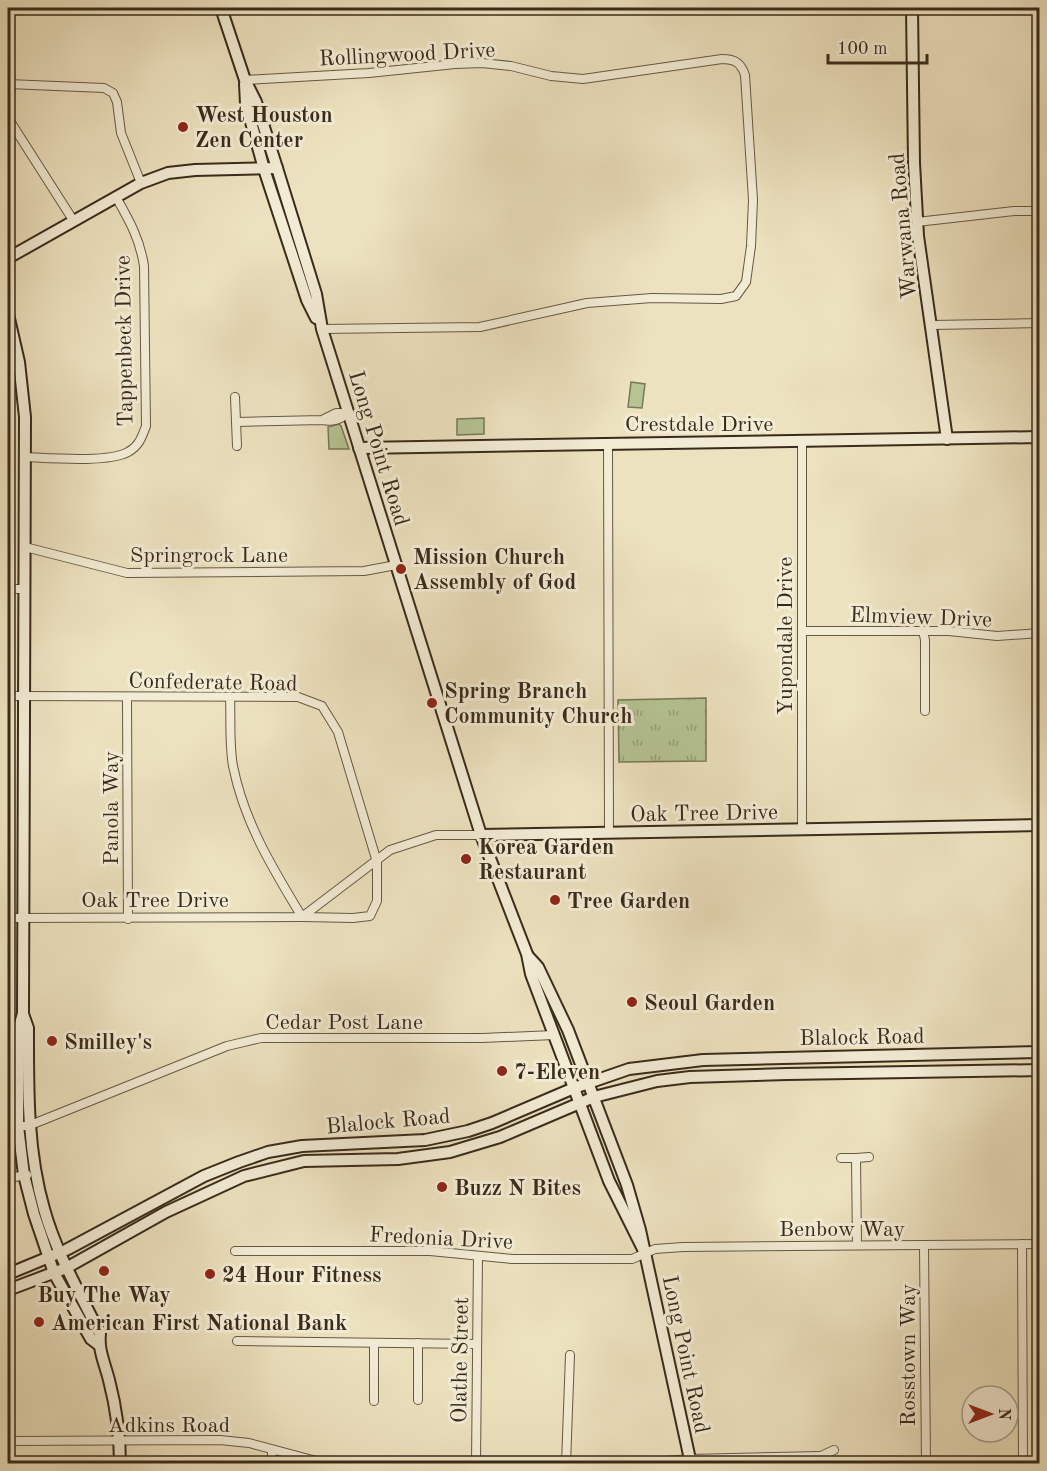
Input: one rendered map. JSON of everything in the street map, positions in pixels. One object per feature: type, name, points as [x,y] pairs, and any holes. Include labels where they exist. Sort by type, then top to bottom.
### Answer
[{"type":"main road","name":"Long Point Road","points":[[221,8],[278,168],[316,294],[322,329],[480,835],[527,954],[531,972],[609,1181],[645,1253]]},
{"type":"main road","name":"Warwana Road","points":[[912,8],[917,222],[947,439]]},
{"type":"main road","name":"Long Point Road","points":[[245,80],[246,104],[264,169],[307,300],[322,329]]},
{"type":"main road","points":[[8,258],[141,183],[168,173],[278,168]]},
{"type":"main road","points":[[8,314],[19,362],[25,417],[26,457],[23,1013],[28,1028],[18,1126],[24,1175],[34,1214],[55,1256],[66,1268],[100,1334],[99,1345],[109,1380],[120,1442],[120,1464]]},
{"type":"main road","name":"Crestdale Drive","points":[[359,448],[1040,437]]},
{"type":"main road","name":"Oak Tree Drive","points":[[480,835],[1040,825]]},
{"type":"main road","name":"Long Point Road","points":[[527,954],[538,967],[568,1030],[627,1185],[645,1253],[691,1461]]},
{"type":"main road","name":"Blalock Road","points":[[8,1274],[55,1256],[204,1176],[238,1162],[270,1152],[302,1146],[425,1140],[468,1131],[589,1082],[629,1069],[702,1060],[1040,1052]]},
{"type":"main road","points":[[980,1053],[981,1071]]},
{"type":"main road","points":[[874,1056],[878,1072]]},
{"type":"main road","points":[[787,1057],[787,1074]]},
{"type":"main road","points":[[702,1060],[703,1076]]},
{"type":"main road","name":"Blalock Road","points":[[8,1290],[66,1268],[166,1212],[244,1176],[304,1161],[398,1159],[475,1146],[594,1097],[657,1080],[703,1076],[1040,1070]]},
{"type":"main road","points":[[18,1126],[36,1174],[55,1256],[54,1272],[91,1339],[99,1345]]},
{"type":"main road","points":[[468,1131],[475,1146]]},
{"type":"main road","points":[[366,1143],[366,1158]]},
{"type":"main road","points":[[238,1162],[244,1176]]},
{"type":"main road","points":[[162,1198],[166,1212]]},
{"type":"street","name":"Rollingwood Drive","points":[[245,80],[369,73],[482,63],[511,66],[551,76],[583,79],[722,59],[736,61],[742,66],[746,75],[753,200],[752,240],[746,282],[736,296],[720,299],[652,298],[587,303],[480,327],[322,329]]},
{"type":"street","points":[[8,84],[104,88],[113,93],[117,102],[121,133],[141,183]]},
{"type":"street","points":[[8,118],[74,220]]},
{"type":"street","name":"Tappenbeck Drive","points":[[26,457],[110,458],[128,453],[141,442],[146,426],[144,266],[141,247],[134,228],[116,198]]},
{"type":"street","points":[[917,222],[1014,211],[1040,211]]},
{"type":"street","points":[[932,325],[1040,323]]},
{"type":"street","points":[[235,398],[237,446]]},
{"type":"street","points":[[237,422],[331,421],[341,419],[348,413]]},
{"type":"street","name":"Yupondale Drive","points":[[802,442],[802,830]]},
{"type":"street","points":[[608,443],[609,832]]},
{"type":"street","name":"Springrock Lane","points":[[25,547],[127,573],[364,571],[396,565]]},
{"type":"street","points":[[8,589],[25,589]]},
{"type":"street","points":[[923,631],[925,711]]},
{"type":"street","name":"Elmview Drive","points":[[802,632],[949,631],[997,636],[1040,633]]},
{"type":"street","name":"Confederate Road","points":[[8,696],[298,697],[322,706],[338,732],[377,862]]},
{"type":"street","name":"Panola Way","points":[[128,697],[128,919]]},
{"type":"street","points":[[230,697],[233,764],[245,813],[270,864],[302,917]]},
{"type":"street","name":"Oak Tree Drive","points":[[302,917],[390,850],[436,835],[480,835]]},
{"type":"street","name":"Oak Tree Drive","points":[[8,918],[353,918],[370,916],[377,901],[377,862]]},
{"type":"street","name":"Cedar Post Lane","points":[[18,1126],[227,1046],[261,1038],[483,1038],[554,1035]]},
{"type":"street","points":[[841,1158],[869,1157]]},
{"type":"street","points":[[855,1158],[857,1245]]},
{"type":"street","points":[[8,1178],[36,1174]]},
{"type":"street","name":"Benbow Way","points":[[645,1253],[655,1249],[683,1247],[1040,1244]]},
{"type":"street","name":"Rosstown Way","points":[[924,1245],[926,1464]]},
{"type":"street","points":[[1022,1245],[1023,1464]]},
{"type":"street","name":"Fredonia Drive","points":[[235,1251],[430,1251],[512,1259],[632,1259],[645,1253]]},
{"type":"street","name":"Olathe Street","points":[[476,1464],[478,1256]]},
{"type":"street","points":[[237,1341],[476,1344]]},
{"type":"street","points":[[374,1343],[374,1401]]},
{"type":"street","points":[[418,1343],[418,1400]]},
{"type":"street","points":[[566,1464],[570,1355]]},
{"type":"street","name":"Adkins Road","points":[[8,1441],[220,1440],[249,1443],[324,1462],[436,1464]]},
{"type":"street","points":[[272,1450],[272,1464]]},
{"type":"street","points":[[632,1464],[820,1460],[834,1450]]},
{"type":"green space","points":[[631,382],[645,384],[642,408],[628,407]]},
{"type":"green space","points":[[484,418],[484,434],[457,435],[457,419]]},
{"type":"green space","points":[[339,424],[349,449],[329,449],[328,427]]},
{"type":"green space","points":[[706,698],[706,761],[619,762],[618,700]]},
{"type":"place","name":"West Houston Zen Center","points":[[183,127]]},
{"type":"place","name":"Mission Church Assembly of God","points":[[401,569]]},
{"type":"place","name":"Spring Branch Community Church","points":[[432,703]]},
{"type":"place","name":"Korea Garden Restaurant","points":[[466,859]]},
{"type":"place","name":"Tree Garden","points":[[555,900]]},
{"type":"place","name":"Seoul Garden","points":[[632,1002]]},
{"type":"place","name":"Smilley's","points":[[52,1041]]},
{"type":"place","name":"7-Eleven","points":[[502,1071]]},
{"type":"place","name":"Buzz N Bites","points":[[442,1187]]},
{"type":"place","name":"Buy The Way","points":[[104,1271]]},
{"type":"place","name":"24 Hour Fitness","points":[[210,1274]]},
{"type":"place","name":"American First National Bank","points":[[39,1322]]}]
